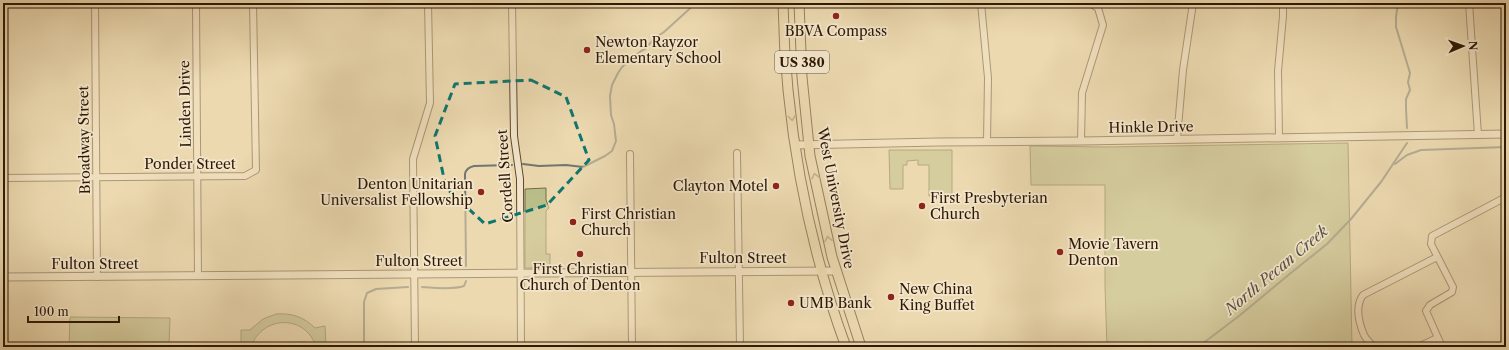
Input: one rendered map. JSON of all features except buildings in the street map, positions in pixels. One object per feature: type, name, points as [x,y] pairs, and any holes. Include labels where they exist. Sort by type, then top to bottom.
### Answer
[{"type":"main road","name":"West University Drive","points":[[783,3],[785,67],[796,145],[810,226],[821,271],[846,347]]},
{"type":"main road","name":"West University Drive","points":[[799,3],[802,77],[809,145],[835,271],[861,347]]},
{"type":"street","name":"Broadway Street","points":[[95,3],[97,277]]},
{"type":"street","name":"Linden Drive","points":[[196,3],[198,276]]},
{"type":"street","name":"Ponder Street","points":[[3,178],[245,176],[256,170],[253,3]]},
{"type":"street","points":[[415,347],[413,159],[430,103],[428,3]]},
{"type":"street","name":"Cordell Street","points":[[512,3],[514,136],[520,179],[521,347]]},
{"type":"street","points":[[981,3],[988,78],[987,142]]},
{"type":"street","points":[[1081,141],[1082,92],[1103,25],[1098,8],[1090,3]]},
{"type":"street","points":[[1177,139],[1183,70],[1193,3]]},
{"type":"street","points":[[1279,138],[1278,71],[1283,3]]},
{"type":"street","points":[[1469,3],[1478,135]]},
{"type":"street","name":"Hinkle Drive","points":[[796,145],[1506,134]]},
{"type":"street","points":[[737,153],[740,347]]},
{"type":"street","points":[[630,154],[632,347]]},
{"type":"street","points":[[1442,347],[1426,311],[1430,305],[1452,292],[1453,287],[1431,244],[1432,236],[1506,197]]},
{"type":"street","points":[[1374,347],[1364,336],[1358,314],[1360,300],[1363,295],[1438,257]]},
{"type":"street","name":"Fulton Street","points":[[3,277],[835,271]]},
{"type":"street","points":[[1418,347],[1438,338]]},
{"type":"highlighted area","points":[[531,80],[566,97],[589,160],[547,205],[485,224],[446,188],[435,136],[455,84]]},
{"type":"green space","points":[[1348,143],[1352,347],[1107,347],[1105,287],[1105,185],[1031,185],[1030,146],[1105,147]]},
{"type":"green space","points":[[889,150],[952,150],[952,199],[939,199],[939,196],[929,196],[929,165],[918,165],[918,160],[907,161],[907,165],[903,165],[903,189],[890,189]]},
{"type":"green space","points":[[546,188],[546,200],[549,208],[546,211],[546,254],[550,254],[550,268],[525,268],[525,189]]},
{"type":"green space","points":[[276,314],[297,316],[307,321],[315,328],[325,326],[326,347],[316,347],[311,336],[303,329],[294,324],[284,323],[274,324],[264,329],[257,336],[251,347],[241,347],[241,330],[250,330],[263,319]]},
{"type":"green space","points":[[70,317],[170,318],[169,347],[69,347]]},
{"type":"green space","points":[[306,342],[306,347],[260,347],[260,343]]},
{"type":"waterway","points":[[523,164],[583,167],[612,151],[616,141],[614,124],[611,115],[610,96],[612,85],[618,73],[622,67],[645,49],[655,38],[664,32],[696,3]]},
{"type":"waterway","name":"North Pecan Creek","points":[[1398,3],[1396,27],[1410,73],[1408,82],[1410,90],[1406,99],[1407,128]]},
{"type":"waterway","name":"North Pecan Creek","points":[[1198,347],[1239,316],[1327,244],[1351,219],[1381,182],[1407,143]]},
{"type":"waterway","points":[[1395,164],[1407,155],[1421,150],[1506,147]]},
{"type":"waterway","points":[[466,266],[466,171],[474,166],[512,165]]},
{"type":"waterway","points":[[422,287],[454,288],[464,286],[466,281]]},
{"type":"waterway","points":[[364,347],[364,302],[367,293],[376,289],[408,287]]},
{"type":"place","name":"BBVA Compass","points":[[836,16]]},
{"type":"place","name":"Newton Rayzor Elementary School","points":[[587,50]]},
{"type":"place","name":"Clayton Motel","points":[[776,186]]},
{"type":"place","name":"Denton Unitarian Universalist Fellowship","points":[[481,192]]},
{"type":"place","name":"First Presbyterian Church","points":[[922,206]]},
{"type":"place","name":"First Christian Church","points":[[573,222]]},
{"type":"place","name":"Movie Tavern Denton","points":[[1060,252]]},
{"type":"place","name":"First Christian Church of Denton","points":[[580,254]]},
{"type":"place","name":"New China King Buffet","points":[[891,297]]},
{"type":"place","name":"UMB Bank","points":[[791,303]]}]
